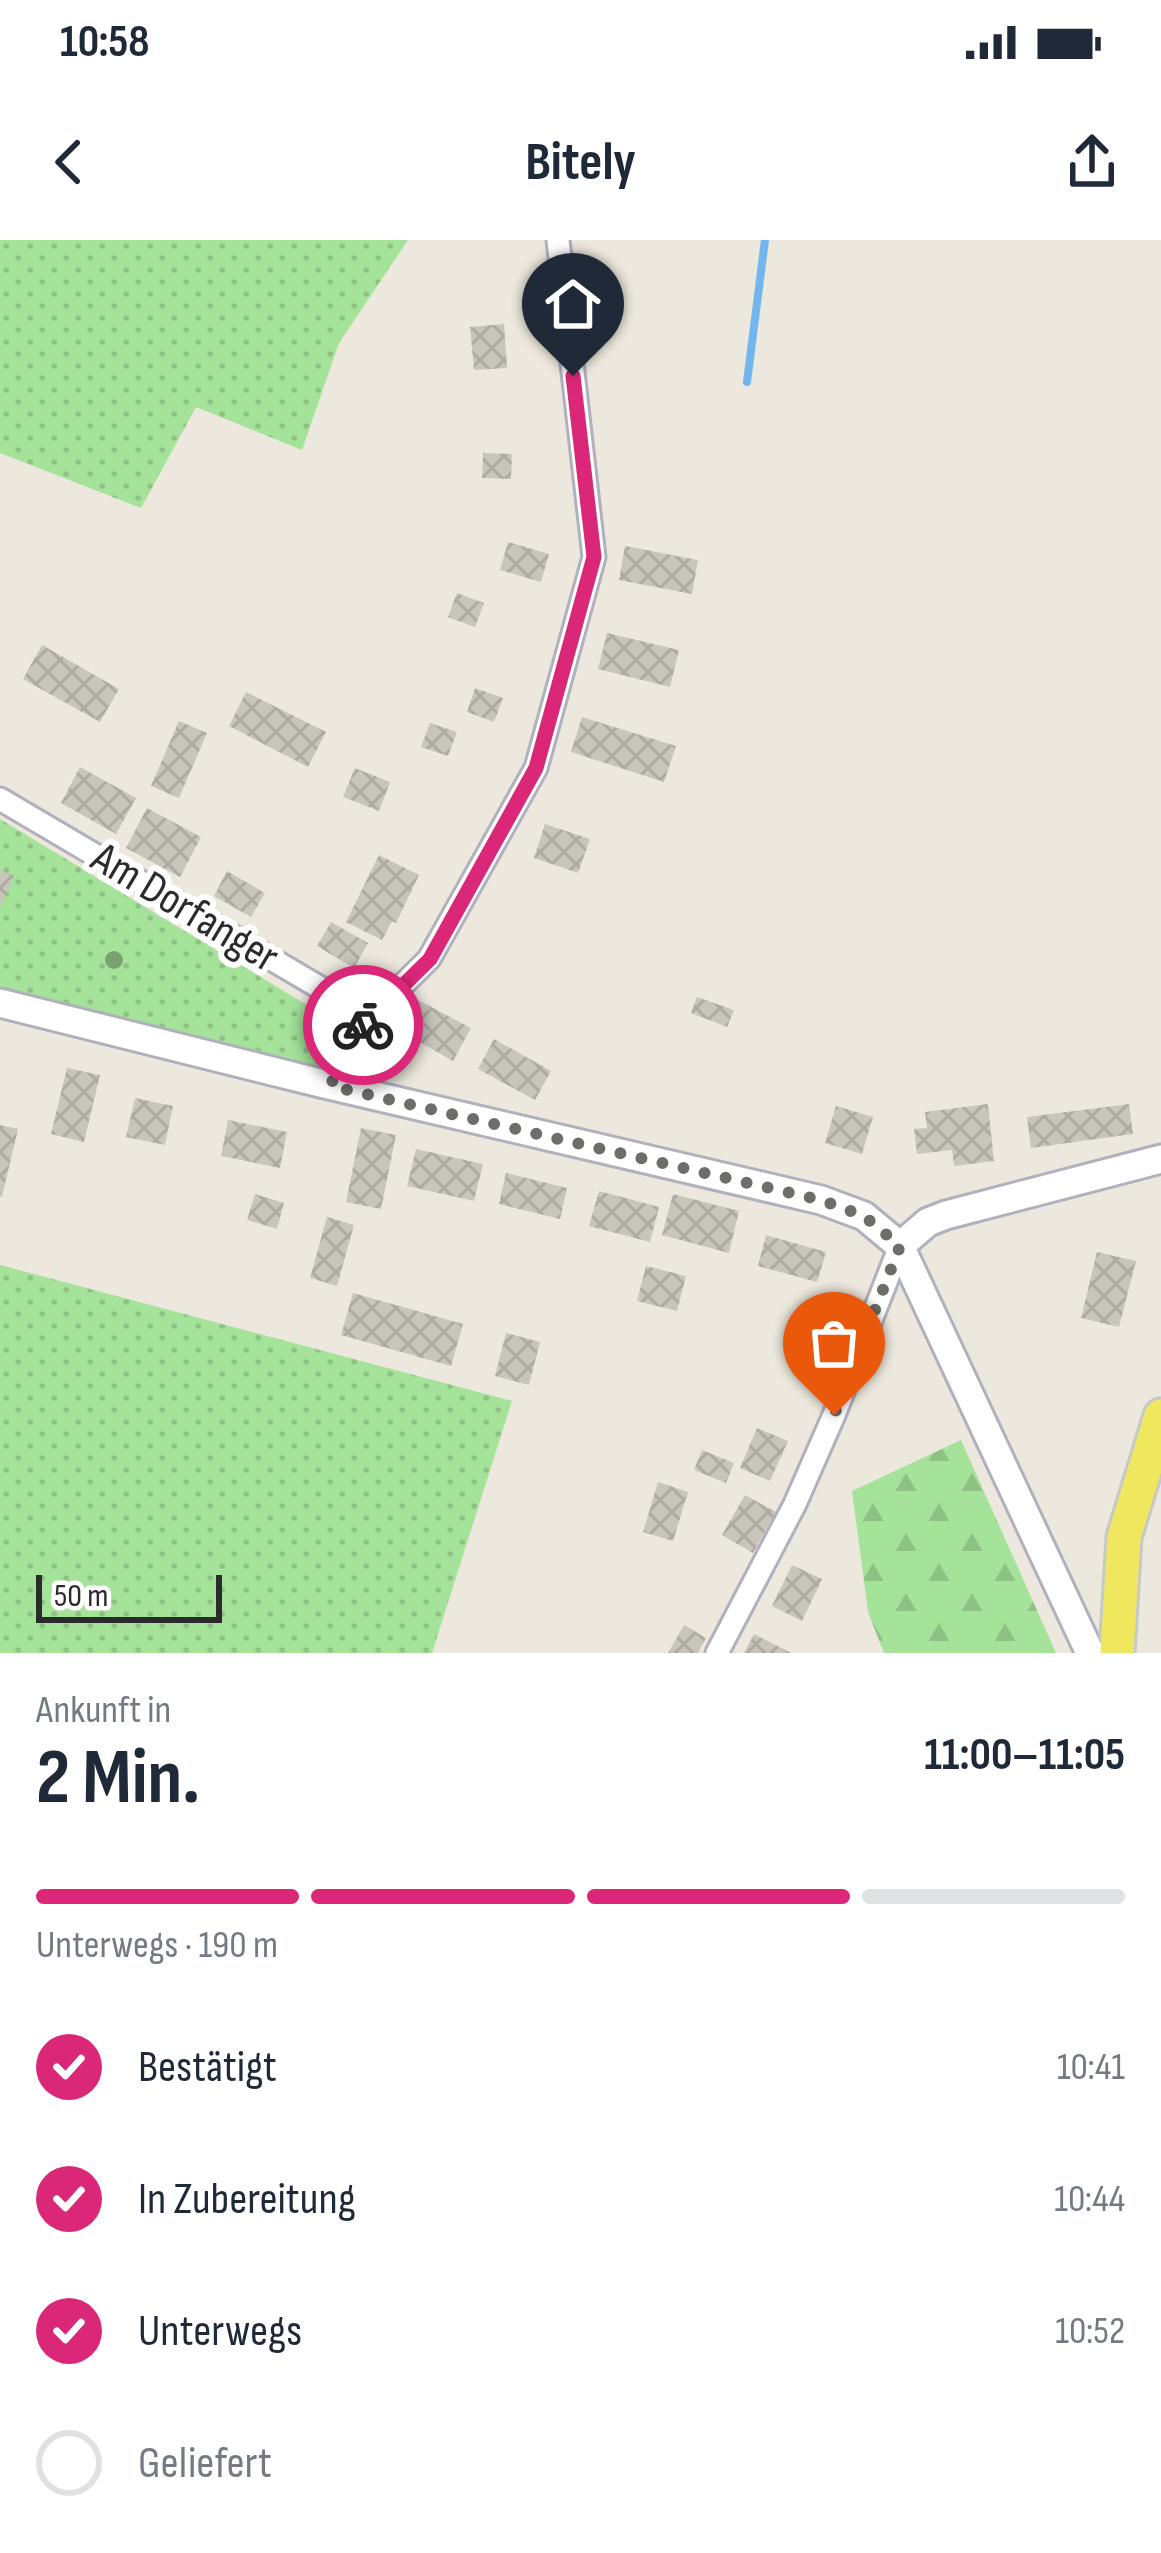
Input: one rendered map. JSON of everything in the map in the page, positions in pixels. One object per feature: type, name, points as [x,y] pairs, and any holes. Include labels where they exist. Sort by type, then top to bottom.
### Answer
[{"type":"main road","points":[[0,1003],[821,1200],[864,1216],[900,1246],[1090,1653]]},
{"type":"main road","points":[[900,1246],[928,1222],[946,1215],[1161,1159]]},
{"type":"main road","points":[[1117,1653],[1124,1537],[1161,1416]]},
{"type":"street","points":[[331,1086],[339,1057],[366,1021],[430,959],[536,768],[594,557],[558,240]]},
{"type":"street","name":"Am Dorfanger","points":[[0,799],[346,1003],[366,1021]]},
{"type":"street","points":[[717,1653],[795,1504],[900,1246]]},
{"type":"green space","points":[[0,240],[408,240],[339,343],[302,450],[196,407],[141,508],[0,453]]},
{"type":"green space","points":[[0,819],[348,1030],[326,1070],[0,990]]},
{"type":"green space","points":[[0,1265],[512,1401],[432,1653],[0,1653]]},
{"type":"green space","points":[[961,1440],[1056,1653],[884,1653],[868,1612],[852,1491]]},
{"type":"building","points":[[504,324],[507,368],[474,370],[470,327]]},
{"type":"building","points":[[483,453],[512,454],[511,479],[482,478]]},
{"type":"building","points":[[508,542],[549,554],[541,582],[500,570]]},
{"type":"building","points":[[625,546],[698,560],[692,594],[619,580]]},
{"type":"building","points":[[457,593],[484,603],[475,627],[448,617]]},
{"type":"building","points":[[607,633],[679,650],[670,687],[598,669]]},
{"type":"building","points":[[42,645],[119,689],[100,722],[23,679]]},
{"type":"building","points":[[475,688],[503,698],[494,722],[467,712]]},
{"type":"building","points":[[246,692],[326,732],[308,767],[229,726]]},
{"type":"building","points":[[582,717],[676,746],[664,782],[571,752]]},
{"type":"building","points":[[179,721],[207,733],[179,798],[151,786]]},
{"type":"building","points":[[430,723],[457,732],[448,756],[421,747]]},
{"type":"building","points":[[80,767],[136,798],[116,834],[61,803]]},
{"type":"building","points":[[355,768],[390,782],[379,811],[343,797]]},
{"type":"building","points":[[147,808],[201,837],[180,877],[126,848]]},
{"type":"building","points":[[545,824],[590,839],[578,873],[534,858]]},
{"type":"building","points":[[379,855],[419,875],[396,923],[392,921],[382,940],[346,922]]},
{"type":"building","points":[[0,870],[14,876],[0,907]]},
{"type":"building","points":[[227,871],[265,893],[251,917],[214,896]]},
{"type":"building","points":[[331,922],[368,943],[354,968],[317,946]]},
{"type":"building","points":[[697,997],[734,1010],[727,1027],[691,1013]]},
{"type":"building","points":[[418,1000],[471,1028],[453,1061],[400,1031]]},
{"type":"building","points":[[494,1039],[551,1071],[535,1100],[478,1069]]},
{"type":"building","points":[[67,1068],[100,1075],[84,1142],[51,1134]]},
{"type":"building","points":[[135,1098],[173,1106],[165,1145],[126,1137]]},
{"type":"building","points":[[988,1104],[994,1161],[954,1166],[952,1150],[917,1154],[914,1129],[927,1128],[925,1112]]},
{"type":"building","points":[[1129,1104],[1133,1134],[1031,1148],[1027,1117]]},
{"type":"building","points":[[836,1106],[873,1117],[862,1154],[825,1143]]},
{"type":"building","points":[[228,1120],[287,1132],[280,1168],[221,1156]]},
{"type":"building","points":[[0,1125],[18,1129],[2,1197],[0,1196]]},
{"type":"building","points":[[361,1128],[396,1135],[381,1209],[346,1202]]},
{"type":"building","points":[[416,1149],[483,1164],[474,1201],[407,1186]]},
{"type":"building","points":[[506,1173],[567,1188],[560,1219],[499,1204]]},
{"type":"building","points":[[599,1191],[659,1207],[650,1242],[589,1226]]},
{"type":"building","points":[[255,1194],[284,1203],[277,1229],[247,1220]]},
{"type":"building","points":[[673,1194],[739,1211],[729,1253],[662,1235]]},
{"type":"building","points":[[327,1217],[354,1225],[337,1286],[310,1278]]},
{"type":"building","points":[[766,1235],[826,1252],[817,1282],[758,1266]]},
{"type":"building","points":[[1097,1252],[1136,1261],[1119,1327],[1081,1318]]},
{"type":"building","points":[[646,1266],[686,1276],[677,1311],[637,1301]]},
{"type":"building","points":[[353,1293],[463,1324],[451,1366],[341,1335]]},
{"type":"building","points":[[506,1333],[540,1342],[529,1385],[495,1376]]},
{"type":"building","points":[[757,1428],[788,1441],[770,1481],[740,1468]]},
{"type":"building","points":[[702,1450],[734,1463],[726,1483],[694,1470]]},
{"type":"building","points":[[658,1482],[688,1492],[673,1541],[643,1532]]},
{"type":"building","points":[[745,1495],[776,1512],[753,1553],[722,1535]]},
{"type":"building","points":[[792,1565],[822,1579],[802,1621],[772,1606]]},
{"type":"building","points":[[684,1625],[706,1638],[698,1653],[668,1653]]},
{"type":"building","points":[[754,1634],[791,1653],[744,1653]]},
{"type":"waterway","points":[[747,382],[765,240]]},
{"type":"way so far","points":[[363,1025],[339,1057],[331,1086],[821,1200],[864,1216],[900,1246],[834,1415]]},
{"type":"route","points":[[363,1025],[430,959],[536,768],[594,557],[573,376]]}]
